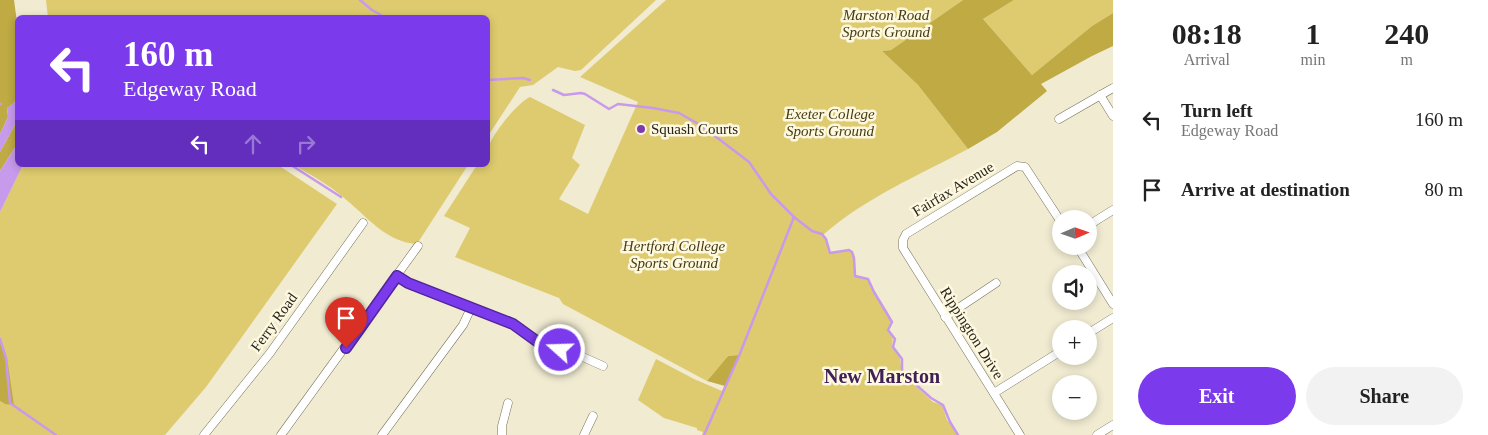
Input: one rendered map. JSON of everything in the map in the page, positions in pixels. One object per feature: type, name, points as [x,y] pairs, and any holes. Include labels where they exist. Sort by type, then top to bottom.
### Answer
[{"type":"street","points":[[1059,119],[1113,88]]},
{"type":"street","points":[[1100,95],[1113,116]]},
{"type":"street","name":"Fairfax Avenue","points":[[902,244],[906,234],[1017,166],[1026,167],[1053,210]]},
{"type":"street","points":[[1098,219],[1113,210]]},
{"type":"street","name":"Ferry Road","points":[[204,435],[270,353],[363,223]]},
{"type":"street","name":"Rippington Drive","points":[[902,244],[945,317],[1020,435]]},
{"type":"street","points":[[281,435],[418,246]]},
{"type":"street","points":[[1082,255],[1113,304]]},
{"type":"street","points":[[397,276],[408,283],[513,324],[542,345],[574,353],[604,366]]},
{"type":"street","points":[[945,317],[996,283]]},
{"type":"street","points":[[382,435],[463,325],[471,308]]},
{"type":"street","points":[[1097,328],[1113,318]]},
{"type":"street","points":[[994,394],[1052,357]]},
{"type":"street","points":[[502,435],[502,426],[508,404]]},
{"type":"street","points":[[584,435],[593,416]]},
{"type":"street","points":[[1097,435],[1113,425]]},
{"type":"green space","points":[[46,0],[656,0],[581,70],[575,71],[558,67],[533,85],[520,87],[490,133],[490,15],[48,15]]},
{"type":"green space","points":[[666,0],[963,0],[891,50],[882,51],[918,85],[968,149],[874,198],[823,235],[830,253],[849,250],[852,252],[855,276],[868,279],[871,288],[890,317],[891,322],[887,330],[893,336],[892,346],[900,358],[902,374],[933,402],[942,405],[947,420],[957,435],[702,435],[703,432],[697,430],[697,428],[664,418],[638,400],[656,359],[722,391],[738,355],[728,356],[707,381],[563,304],[559,298],[455,257],[470,228],[444,216],[476,167],[490,167],[490,143],[494,136],[512,112],[530,97],[585,125],[572,158],[580,165],[559,199],[588,214],[638,102],[580,77]]},
{"type":"green space","points":[[1014,0],[1113,0],[1113,13],[1092,26],[1032,75],[983,19]]},
{"type":"green space","points":[[22,167],[281,167],[337,204],[206,387],[165,435],[0,435],[0,401],[5,404],[7,358],[0,339],[0,212]]},
{"type":"green space","points":[[297,167],[467,167],[417,244],[406,242],[386,233],[320,180]]},
{"type":"shaded area","points":[[0,0],[14,0],[16,15],[15,101],[7,108],[8,117],[0,134]]},
{"type":"shaded area","points":[[963,0],[1014,0],[983,19],[1032,75],[1092,26],[1113,13],[1113,46],[1041,84],[1047,91],[997,132],[968,149],[918,85],[882,51],[891,50]]},
{"type":"shaded area","points":[[15,101],[15,125],[0,152],[0,134],[8,117],[7,108]]},
{"type":"shaded area","points":[[15,125],[15,147],[0,171],[0,152]]},
{"type":"shaded area","points":[[15,147],[15,167],[22,167],[0,212],[0,171]]},
{"type":"shaded area","points":[[0,339],[7,358],[14,405],[5,404],[0,401]]},
{"type":"shaded area","points":[[739,355],[725,386],[707,381],[728,356]]},
{"type":"waterway","points":[[360,0],[381,15]]},
{"type":"waterway","points":[[490,80],[523,78],[530,80]]},
{"type":"waterway","points":[[553,90],[564,95],[585,94],[609,109],[618,104],[679,113],[702,126],[749,162],[771,194],[794,217],[812,231],[822,234],[826,239],[830,253],[849,250],[852,252],[855,276],[868,279],[892,322],[888,330],[895,339],[893,347],[902,359],[902,370],[905,375],[931,398],[943,405],[958,435]]},
{"type":"waterway","points":[[294,167],[341,197]]},
{"type":"waterway","points":[[704,435],[739,356],[794,217]]},
{"type":"waterway","points":[[0,339],[6,358],[10,403],[56,435]]},
{"type":"place","name":"Squash Courts","points":[[641,129]]},
{"type":"district","name":"New Marston","points":[[882,376]]},
{"type":"route","points":[[346,348],[397,276],[408,283],[513,324],[542,345],[560,350]]},
{"type":"park label","name":"Marston Road Sports Ground","points":[[886,24]]},
{"type":"park label","name":"Exeter College Sports Ground","points":[[830,122]]},
{"type":"park label","name":"Hertford College Sports Ground","points":[[674,254]]}]
